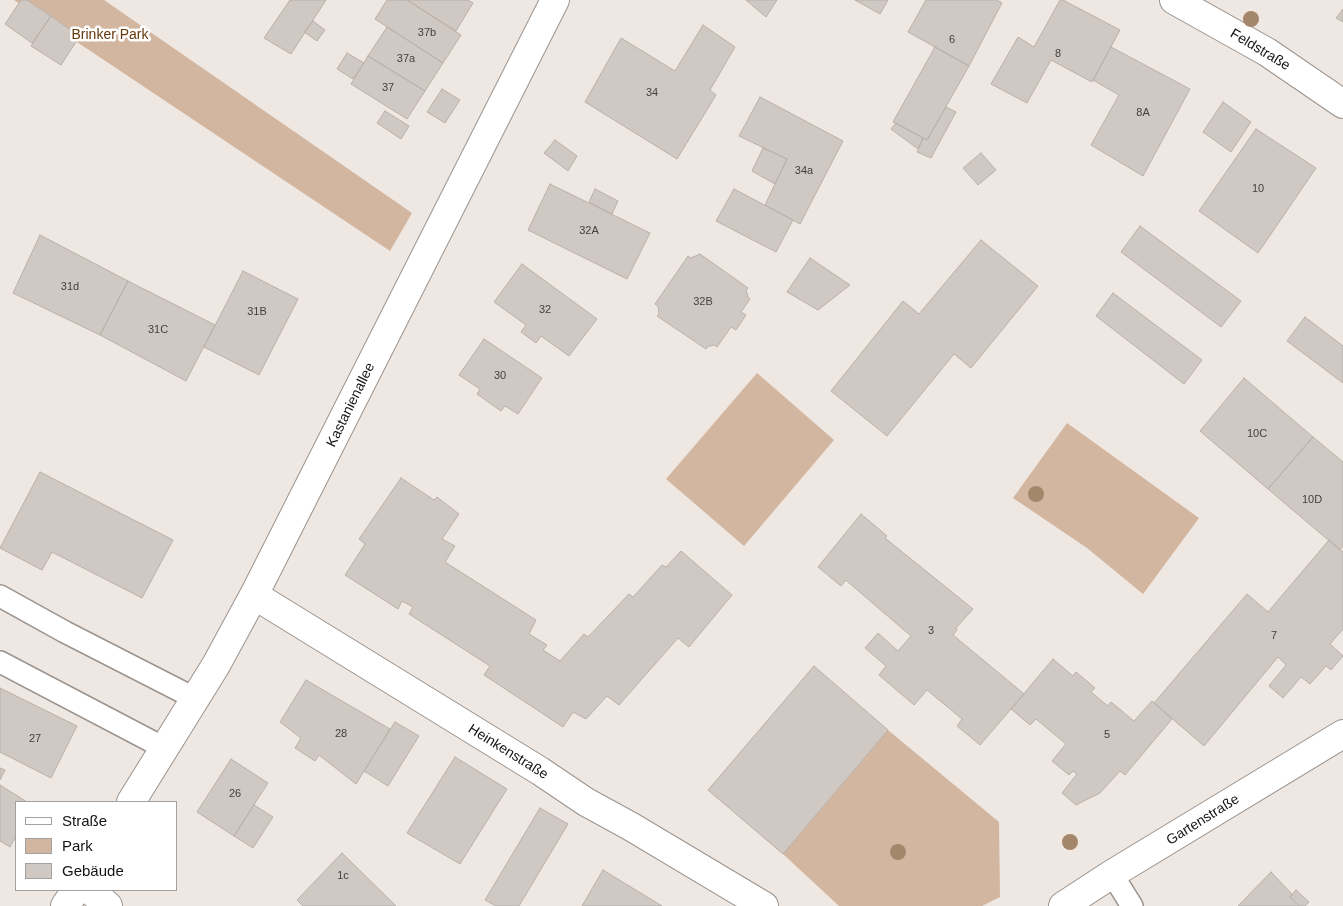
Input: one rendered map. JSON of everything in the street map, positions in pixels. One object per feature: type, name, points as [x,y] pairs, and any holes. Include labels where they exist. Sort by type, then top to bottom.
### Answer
[{"type":"street","name":"Kastanienallee","points":[[132,801],[196,699],[254,595],[555,0]]},
{"type":"street","name":"Feldstraße","points":[[1174,0],[1267,52],[1343,104]]},
{"type":"street","name":"Heinkenstraße","points":[[254,595],[540,771],[586,802],[764,906]]},
{"type":"street","name":"Gartenstraße","points":[[1063,906],[1112,874],[1343,734]]},
{"type":"street","points":[[65,906],[75,891]]},
{"type":"street","points":[[91,891],[108,906]]},
{"type":"lane","points":[[0,596],[65,632],[196,699]]},
{"type":"lane","points":[[0,662],[166,749]]},
{"type":"lane","points":[[1112,874],[1132,906]]},
{"type":"green space","name":"Brinker Park","points":[[14,0],[104,0],[412,213],[390,251]]},
{"type":"green space","points":[[757,373],[834,440],[744,546],[666,479]]},
{"type":"green space","points":[[1067,423],[1199,518],[1143,594],[1087,548],[1013,498]]},
{"type":"green space","points":[[888,730],[999,822],[1000,897],[982,906],[839,906],[783,854]]},
{"type":"building","points":[[21,0],[27,0],[51,16],[32,43],[5,24]]},
{"type":"building","points":[[290,0],[326,0],[291,54],[264,38]]},
{"type":"building","points":[[387,0],[407,0],[461,35],[443,63],[375,19]]},
{"type":"building","points":[[407,0],[468,0],[473,3],[456,31]]},
{"type":"building","points":[[746,0],[777,0],[766,17]]},
{"type":"building","points":[[855,0],[888,0],[880,14]]},
{"type":"building","points":[[926,0],[997,0],[1002,3],[969,66],[908,32]]},
{"type":"building","points":[[1060,0],[1120,30],[1092,82],[1051,60],[1027,103],[991,84],[1018,37],[1034,47]]},
{"type":"building","points":[[1343,9],[1343,22],[1336,18]]},
{"type":"building","points":[[51,16],[80,36],[61,65],[31,46]]},
{"type":"building","points":[[313,21],[325,30],[317,41],[304,32]]},
{"type":"building","points":[[703,25],[735,47],[710,90],[716,95],[677,159],[585,102],[621,38],[675,71]]},
{"type":"building","points":[[387,27],[443,63],[425,91],[368,56]]},
{"type":"building","points":[[935,47],[969,66],[927,140],[893,122]]},
{"type":"building","points":[[1111,47],[1190,89],[1143,176],[1091,145],[1119,95],[1093,80]]},
{"type":"building","points":[[347,53],[364,63],[353,79],[337,69]]},
{"type":"building","points":[[368,56],[425,91],[407,119],[351,84]]},
{"type":"building","points":[[442,89],[460,100],[445,123],[427,112]]},
{"type":"building","points":[[760,97],[843,141],[800,224],[765,205],[787,159],[739,136]]},
{"type":"building","points":[[1223,102],[1251,122],[1231,152],[1203,132]]},
{"type":"building","points":[[946,107],[956,112],[931,158],[917,152],[923,138],[927,140]]},
{"type":"building","points":[[385,111],[409,126],[401,139],[377,123]]},
{"type":"building","points":[[896,123],[923,138],[918,149],[891,129]]},
{"type":"building","points":[[1256,129],[1316,168],[1258,253],[1199,211]]},
{"type":"building","points":[[555,140],[577,156],[568,171],[544,153]]},
{"type":"building","points":[[763,148],[787,159],[775,184],[752,171]]},
{"type":"building","points":[[981,153],[996,170],[978,185],[963,168]]},
{"type":"building","points":[[550,184],[650,233],[627,279],[528,230]]},
{"type":"building","points":[[595,189],[618,201],[612,214],[589,202]]},
{"type":"building","points":[[734,189],[793,220],[776,252],[716,221]]},
{"type":"building","points":[[1140,226],[1241,301],[1221,327],[1121,252]]},
{"type":"building","points":[[40,235],[128,281],[100,335],[13,293]]},
{"type":"building","points":[[981,240],[1038,286],[971,368],[954,354],[887,436],[831,391],[903,301],[919,314]]},
{"type":"building","points":[[700,254],[748,288],[746,290],[750,299],[741,312],[746,315],[736,330],[731,327],[717,347],[714,345],[706,349],[657,316],[659,314],[658,306],[655,304],[688,256],[691,258]]},
{"type":"building","points":[[810,258],[850,285],[818,310],[787,292]]},
{"type":"building","points":[[522,264],[597,319],[569,356],[541,336],[536,343],[521,332],[526,325],[494,302]]},
{"type":"building","points":[[243,271],[298,299],[259,375],[204,347]]},
{"type":"building","points":[[128,281],[215,325],[186,381],[100,335]]},
{"type":"building","points":[[1113,293],[1202,360],[1184,384],[1096,316]]},
{"type":"building","points":[[1305,317],[1343,346],[1343,383],[1287,341]]},
{"type":"building","points":[[484,339],[542,378],[518,414],[505,406],[501,411],[477,394],[480,389],[459,375]]},
{"type":"building","points":[[1244,378],[1313,437],[1268,489],[1200,431]]},
{"type":"building","points":[[1313,437],[1343,462],[1343,546],[1340,550],[1268,489]]},
{"type":"building","points":[[40,472],[173,540],[142,598],[52,552],[42,570],[0,548]]},
{"type":"building","points":[[401,478],[434,500],[437,497],[459,514],[442,539],[455,546],[445,562],[536,620],[529,634],[547,645],[543,650],[560,661],[584,634],[588,637],[629,594],[633,597],[662,565],[666,567],[681,551],[732,595],[689,647],[678,638],[619,705],[607,696],[586,719],[573,712],[563,727],[484,675],[490,666],[409,614],[413,607],[402,601],[398,609],[345,575],[365,544],[359,539]]},
{"type":"building","points":[[861,514],[887,536],[885,538],[973,609],[956,628],[957,630],[953,635],[1024,694],[980,745],[957,726],[962,719],[927,690],[914,705],[879,675],[886,666],[865,648],[878,633],[898,651],[911,636],[846,580],[841,586],[818,567]]},
{"type":"building","points":[[1329,540],[1343,552],[1343,629],[1330,644],[1343,656],[1331,670],[1326,666],[1310,684],[1301,677],[1283,698],[1269,686],[1286,665],[1278,657],[1204,746],[1154,703],[1247,594],[1268,612]]},
{"type":"building","points":[[1053,659],[1073,676],[1076,672],[1095,688],[1091,692],[1108,706],[1111,702],[1134,721],[1152,701],[1172,719],[1125,775],[1120,771],[1100,793],[1076,805],[1062,793],[1077,774],[1073,771],[1069,775],[1052,761],[1066,744],[1036,719],[1030,725],[1011,709]]},
{"type":"building","points":[[814,666],[888,730],[783,854],[708,790]]},
{"type":"building","points":[[306,680],[390,729],[356,784],[319,755],[315,761],[295,748],[301,738],[280,722]]},
{"type":"building","points":[[0,688],[77,726],[51,778],[0,752]]},
{"type":"building","points":[[395,722],[419,736],[388,786],[364,771]]},
{"type":"building","points":[[455,757],[507,789],[460,864],[407,833]]},
{"type":"building","points":[[231,759],[268,783],[234,836],[197,812]]},
{"type":"building","points":[[0,768],[5,770],[0,780]]},
{"type":"building","points":[[0,785],[25,801],[15,801],[15,838],[10,847],[0,841]]},
{"type":"building","points":[[254,805],[273,817],[253,848],[234,836]]},
{"type":"building","points":[[540,808],[568,824],[519,906],[496,906],[485,900]]},
{"type":"building","points":[[342,853],[396,906],[303,906],[297,900]]},
{"type":"building","points":[[603,870],[662,906],[582,906]]},
{"type":"building","points":[[1271,872],[1292,894],[1290,897],[1299,906],[1238,906]]},
{"type":"building","points":[[1296,890],[1309,902],[1305,906],[1299,906],[1290,897]]}]
